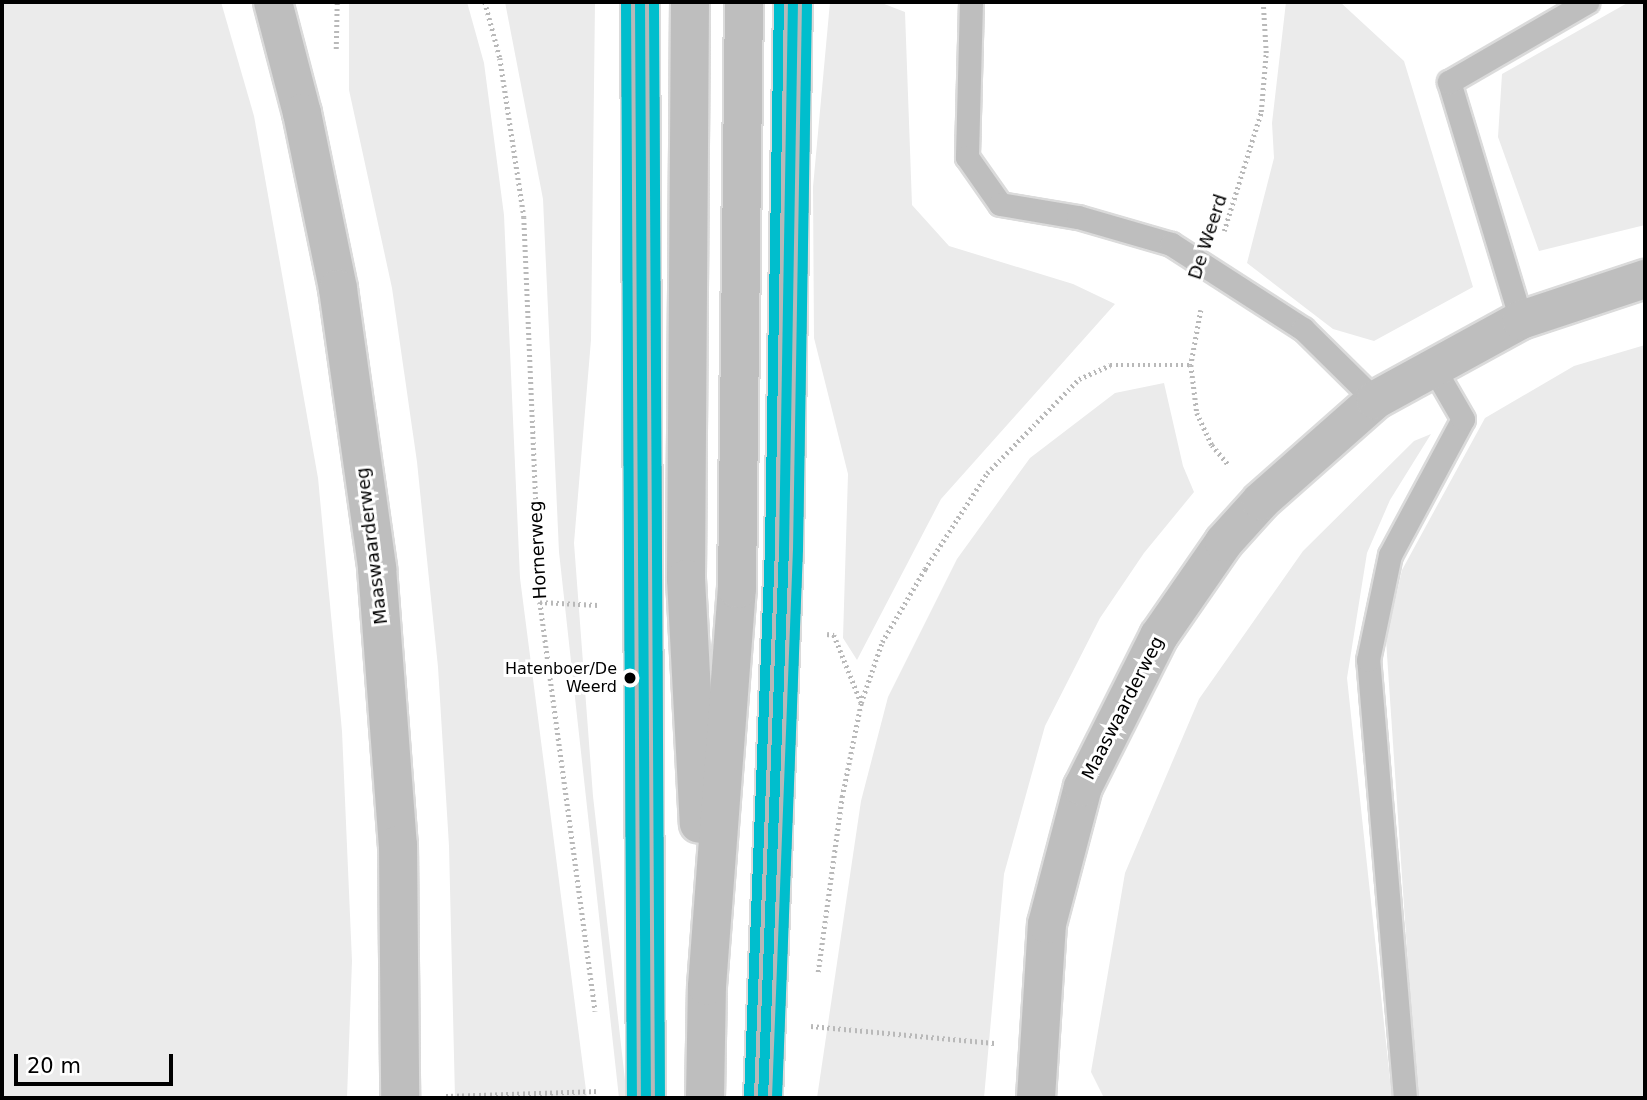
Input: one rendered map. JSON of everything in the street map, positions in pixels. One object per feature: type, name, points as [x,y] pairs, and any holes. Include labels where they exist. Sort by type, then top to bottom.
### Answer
[{"type":"main road","points":[[640,2],[646,1098]]},
{"type":"main road","points":[[764,1098],[784,549],[793,2]]},
{"type":"street","name":"Maaswaarderweg","points":[[273,2],[302,113],[338,289],[377,568],[398,845],[400,1098]]},
{"type":"street","points":[[690,2],[686,579],[707,986]]},
{"type":"street","points":[[705,1098],[707,986],[737,589],[744,2]]},
{"type":"street","name":"Maaswaarderweg","points":[[1036,1098],[1041,984],[1059,869],[1083,787],[1159,636],[1224,541],[1261,501],[1376,400],[1521,320],[1645,279]]},
{"type":"lane","points":[[971,2],[967,157],[1000,204],[1133,231],[1171,244],[1303,329],[1376,400]]},
{"type":"lane","points":[[1521,320],[1450,82],[1587,2]]},
{"type":"lane","points":[[1405,1098],[1368,660],[1390,555],[1463,419],[1433,368]]},
{"type":"path","name":"Hornerweg","points":[[485,2],[500,58],[524,216],[540,602],[596,1023]]},
{"type":"path","name":"De Weerd","points":[[1234,471],[1212,444],[1197,413],[1191,365],[1210,269],[1261,112],[1266,53],[1264,2]]},
{"type":"path","points":[[817,985],[842,797],[861,702],[882,642],[925,569],[987,473],[1038,416],[1079,379],[1110,365],[1191,365]]},
{"type":"path","points":[[540,602],[599,605]]},
{"type":"path","points":[[822,633],[834,635],[861,702]]},
{"type":"path","points":[[810,1038],[813,1012]]},
{"type":"path","points":[[811,1026],[1002,1044]]},
{"type":"path","points":[[442,1096],[606,1091],[606,1098]]},
{"type":"shaded area","points":[[2,2],[221,2],[254,116],[318,478],[342,731],[352,961],[347,1098],[2,1098]]},
{"type":"shaded area","points":[[349,2],[467,2],[484,63],[504,215],[520,578],[587,1098],[455,1098],[449,846],[438,667],[417,462],[392,288],[349,90]]},
{"type":"shaded area","points":[[505,2],[595,2],[591,340],[574,543],[593,796],[627,1098],[619,1098],[559,552],[543,199]]},
{"type":"shaded area","points":[[830,2],[879,2],[905,12],[912,205],[949,246],[1073,284],[1115,304],[941,499],[857,660],[843,638],[848,474],[814,338],[813,187]]},
{"type":"shaded area","points":[[1286,2],[1340,2],[1404,61],[1473,287],[1374,341],[1333,329],[1247,263],[1274,158],[1272,123]]},
{"type":"shaded area","points":[[1629,2],[1645,2],[1645,225],[1539,251],[1498,137],[1502,74]]},
{"type":"shaded area","points":[[1645,345],[1645,1098],[1417,1098],[1386,640],[1402,570],[1485,418],[1574,366]]},
{"type":"shaded area","points":[[1164,383],[1183,466],[1194,492],[1144,553],[1100,618],[1045,726],[1004,874],[984,1098],[817,1098],[861,801],[888,697],[957,559],[1030,458],[1115,393]]},
{"type":"shaded area","points":[[1431,434],[1390,500],[1367,553],[1347,678],[1392,1098],[1104,1098],[1091,1072],[1125,873],[1199,699],[1303,551],[1414,441]]},
{"type":"transit line","points":[[626,2],[632,1098]]},
{"type":"transit line","points":[[640,2],[646,1098]]},
{"type":"transit line","points":[[654,2],[660,1098]]},
{"type":"transit line","points":[[749,1097],[770,549],[779,2]]},
{"type":"transit line","points":[[763,1098],[784,549],[793,2]]},
{"type":"transit line","points":[[777,1098],[798,550],[807,2]]},
{"type":"place","name":"Hatenboer/De Weerd","points":[[630,678]]}]
